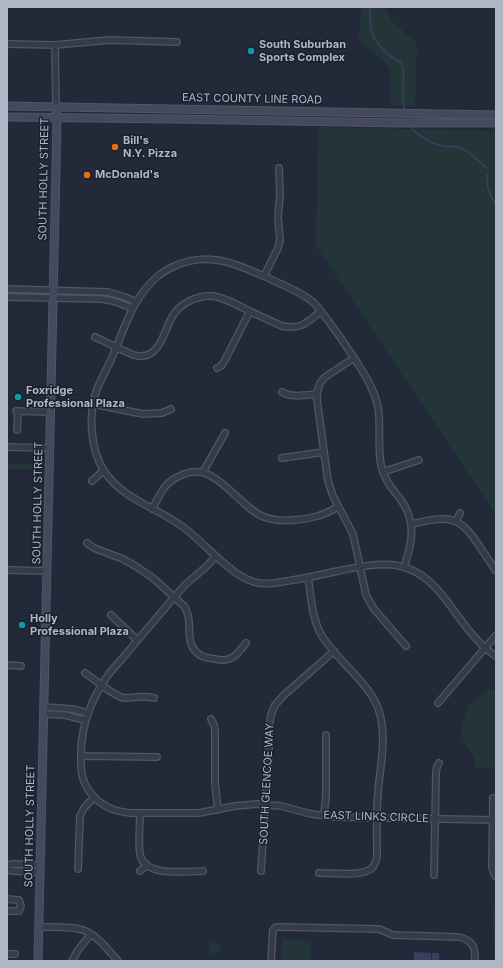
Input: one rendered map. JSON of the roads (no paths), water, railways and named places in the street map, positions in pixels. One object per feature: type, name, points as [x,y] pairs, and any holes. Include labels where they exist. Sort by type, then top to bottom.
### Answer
[{"type":"main road","name":"EAST COUNTY LINE ROAD","points":[[7,106],[496,115]]},
{"type":"main road","name":"SOUTH HOLLY STREET","points":[[38,961],[54,291],[56,106]]},
{"type":"main road","points":[[175,119],[176,116],[179,115],[207,115],[240,110]]},
{"type":"main road","name":"EAST COUNTY LINE ROAD","points":[[7,117],[414,124],[496,123]]},
{"type":"street","points":[[7,44],[55,45],[109,40],[177,42]]},
{"type":"street","name":"SOUTH HOLLY STREET","points":[[55,45],[56,106]]},
{"type":"street","points":[[264,276],[278,248],[280,240],[278,217],[280,195],[279,168]]},
{"type":"street","points":[[404,568],[411,544],[411,524],[404,504],[387,482],[383,472],[380,457],[379,409],[376,397],[372,386],[321,311],[302,295],[264,276],[223,260],[194,260],[180,264],[160,274],[145,288],[132,308],[97,389],[93,404],[91,424],[92,434],[96,450],[104,470],[112,481],[127,494],[176,522],[235,573],[249,581],[262,584],[275,584],[374,564],[388,564],[416,572],[435,587],[475,638],[484,648],[496,656]]},
{"type":"street","points":[[7,289],[108,292],[136,302]]},
{"type":"street","points":[[7,297],[107,299],[132,308]]},
{"type":"street","points":[[95,337],[136,356],[150,354],[158,347],[172,317],[177,310],[186,302],[198,297],[219,297],[289,328],[304,325],[321,311]]},
{"type":"street","points":[[217,368],[224,362],[250,311]]},
{"type":"street","points":[[354,358],[330,373],[322,380],[318,387],[317,394],[328,481],[338,507],[353,534],[365,590],[369,601],[374,609],[406,646]]},
{"type":"street","points":[[282,392],[288,395],[317,394]]},
{"type":"street","points":[[93,404],[143,414],[162,413],[171,410]]},
{"type":"street","points":[[379,409],[386,409]]},
{"type":"street","points":[[17,430],[17,411],[51,412]]},
{"type":"street","points":[[203,472],[225,433]]},
{"type":"street","points":[[7,447],[50,448]]},
{"type":"street","points":[[282,458],[324,452]]},
{"type":"street","points":[[383,472],[419,460]]},
{"type":"street","points":[[92,481],[104,470]]},
{"type":"street","points":[[152,509],[163,488],[172,480],[194,471],[203,472],[216,479],[254,512],[270,519],[282,521],[316,516],[338,507]]},
{"type":"street","points":[[456,521],[460,514]]},
{"type":"street","points":[[411,524],[440,519],[456,521],[464,526],[470,533],[496,571]]},
{"type":"street","points":[[88,543],[94,548],[122,559],[137,567],[175,597],[187,609],[191,644],[193,649],[200,655],[220,660],[230,659],[238,654],[246,643]]},
{"type":"street","points":[[78,869],[80,816],[84,808],[94,797],[87,788],[83,779],[81,770],[81,756],[85,720],[94,698],[109,674],[185,585],[201,572],[216,556]]},
{"type":"street","points":[[7,570],[47,571]]},
{"type":"street","points":[[308,578],[315,617],[322,637],[368,691],[376,704],[380,716],[383,736],[378,794],[377,857],[374,865],[372,869],[358,874],[319,873]]},
{"type":"street","points":[[111,615],[138,640]]},
{"type":"street","points":[[438,703],[496,635]]},
{"type":"street","name":"SOUTH GLENCOE WAY","points":[[261,871],[269,750],[269,728],[273,710],[275,705],[283,696],[334,651]]},
{"type":"street","points":[[7,665],[21,666]]},
{"type":"street","points":[[85,672],[102,685],[122,697],[146,696],[154,698]]},
{"type":"street","points":[[44,710],[72,709],[88,713]]},
{"type":"street","points":[[44,710],[85,720]]},
{"type":"street","points":[[211,719],[215,730],[215,784],[218,810]]},
{"type":"street","points":[[324,815],[326,796],[326,735]]},
{"type":"street","points":[[81,756],[158,757]]},
{"type":"street","points":[[434,874],[436,773],[440,764]]},
{"type":"street","name":"EAST LINKS CIRCLE","points":[[94,797],[112,810],[124,813],[191,814],[205,813],[243,805],[265,804],[281,806],[311,814],[344,817],[494,820]]},
{"type":"street","points":[[493,798],[494,820],[492,867],[495,876]]},
{"type":"street","points":[[140,813],[139,852],[146,866],[161,871],[203,871]]},
{"type":"street","points":[[7,865],[14,864],[40,868]]},
{"type":"street","points":[[140,871],[146,866]]},
{"type":"street","points":[[7,870],[15,872],[40,868]]},
{"type":"street","points":[[372,869],[376,874]]},
{"type":"street","points":[[7,899],[19,900],[20,906],[19,911],[7,911]]},
{"type":"street","points":[[39,927],[75,928],[83,930],[98,939],[118,961]]},
{"type":"street","points":[[271,961],[273,930],[276,927],[379,929],[393,935],[459,937],[472,944],[474,948],[475,961]]},
{"type":"street","points":[[72,961],[78,950],[91,934]]},
{"type":"street","points":[[7,954],[15,954]]},
{"type":"water","points":[[414,952],[431,953],[431,960],[432,953],[439,953],[439,961],[414,960]]},
{"type":"waterway","points":[[371,7],[370,10],[373,36],[379,46],[402,65],[404,76],[403,105],[405,111]]},
{"type":"waterway","points":[[411,126],[424,138],[438,145],[444,147],[459,147],[465,150],[486,168]]},
{"type":"waterway","points":[[487,174],[488,190],[496,204]]},
{"type":"place","name":"South Suburban Sports Complex","points":[[251,51]]},
{"type":"place","name":"Bill's N.Y. Pizza","points":[[115,147]]},
{"type":"place","name":"McDonald's","points":[[87,175]]},
{"type":"place","name":"Foxridge Professional Plaza","points":[[18,397]]},
{"type":"place","name":"Holly Professional Plaza","points":[[22,625]]}]
